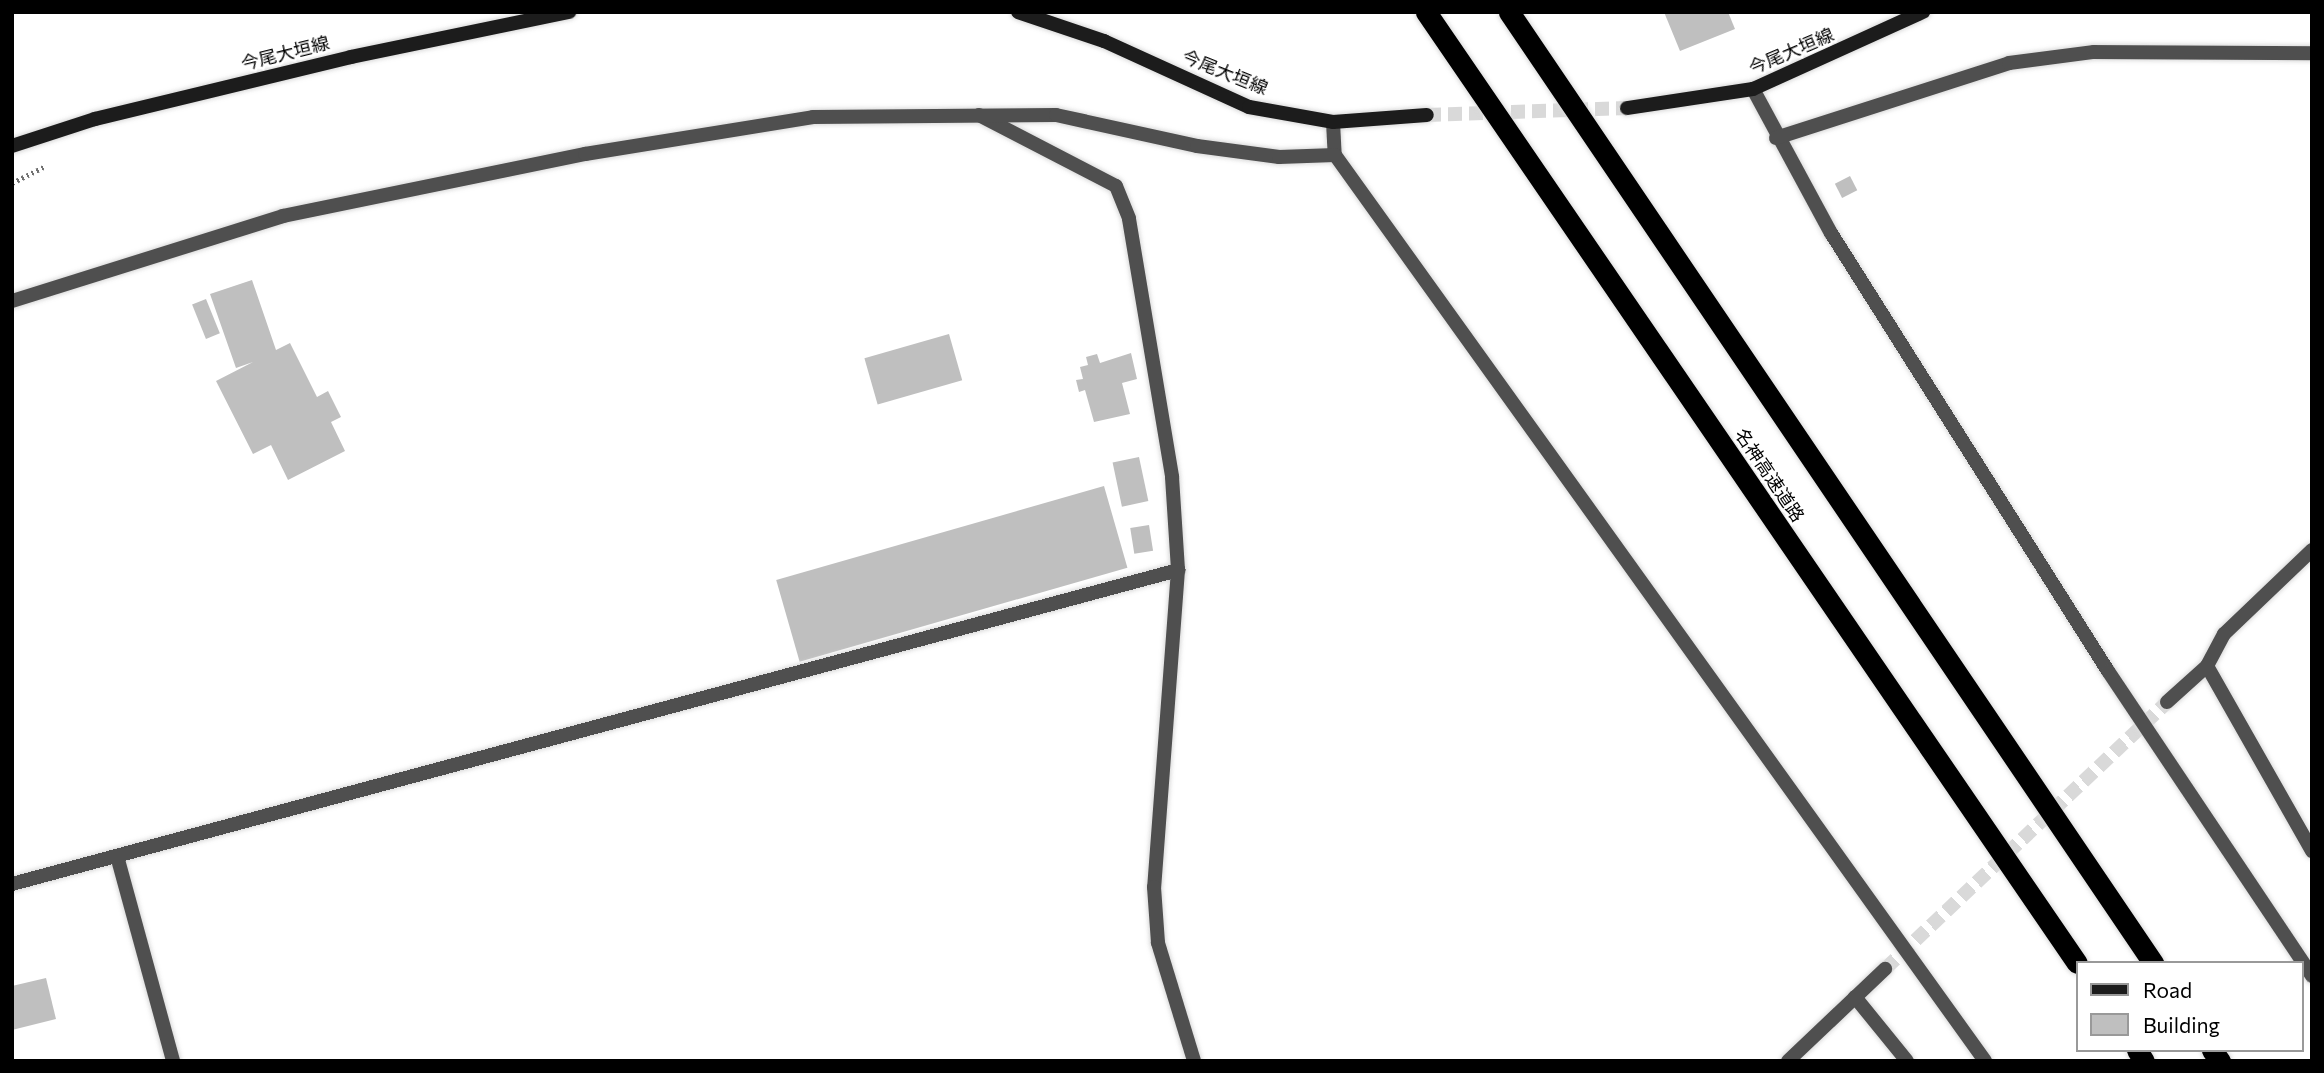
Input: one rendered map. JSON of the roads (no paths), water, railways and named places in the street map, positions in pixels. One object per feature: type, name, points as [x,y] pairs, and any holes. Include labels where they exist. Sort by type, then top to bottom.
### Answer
[{"type":"highway","name":"名神高速道路","points":[[1426,12],[2076,963]]},
{"type":"highway","points":[[1509,12],[2152,961]]},
{"type":"main road","name":"今尾大垣線","points":[[12,146],[95,119],[351,57],[569,12]]},
{"type":"main road","name":"今尾大垣線","points":[[1018,12],[1104,41],[1249,107],[1333,122],[1427,115]]},
{"type":"main road","name":"今尾大垣線","points":[[1627,108],[1753,89],[1923,12]]},
{"type":"street","points":[[1776,138],[2009,63],[2094,52],[2312,53]]},
{"type":"street","points":[[1753,89],[1776,138],[2108,671],[2302,961]]},
{"type":"street","points":[[12,301],[283,216],[584,154],[813,117],[975,113],[1056,115],[1197,146],[1279,157],[1335,155]]},
{"type":"street","points":[[975,113],[1116,186],[1129,219],[1153,349],[1172,477],[1178,570],[1154,887],[1158,943],[1194,1061]]},
{"type":"street","points":[[1333,122],[1335,155],[1985,1061]]},
{"type":"street","points":[[2166,702],[2207,666],[2224,634],[2312,550]]},
{"type":"street","points":[[12,884],[1178,570]]},
{"type":"street","points":[[2207,666],[2312,851]]},
{"type":"street","points":[[117,856],[173,1061]]},
{"type":"street","points":[[1788,1061],[1885,969]]},
{"type":"street","points":[[1855,997],[1907,1061]]},
{"type":"tunnel","points":[[1427,115],[1627,108]]},
{"type":"tunnel","points":[[1885,969],[2167,702]]}]
